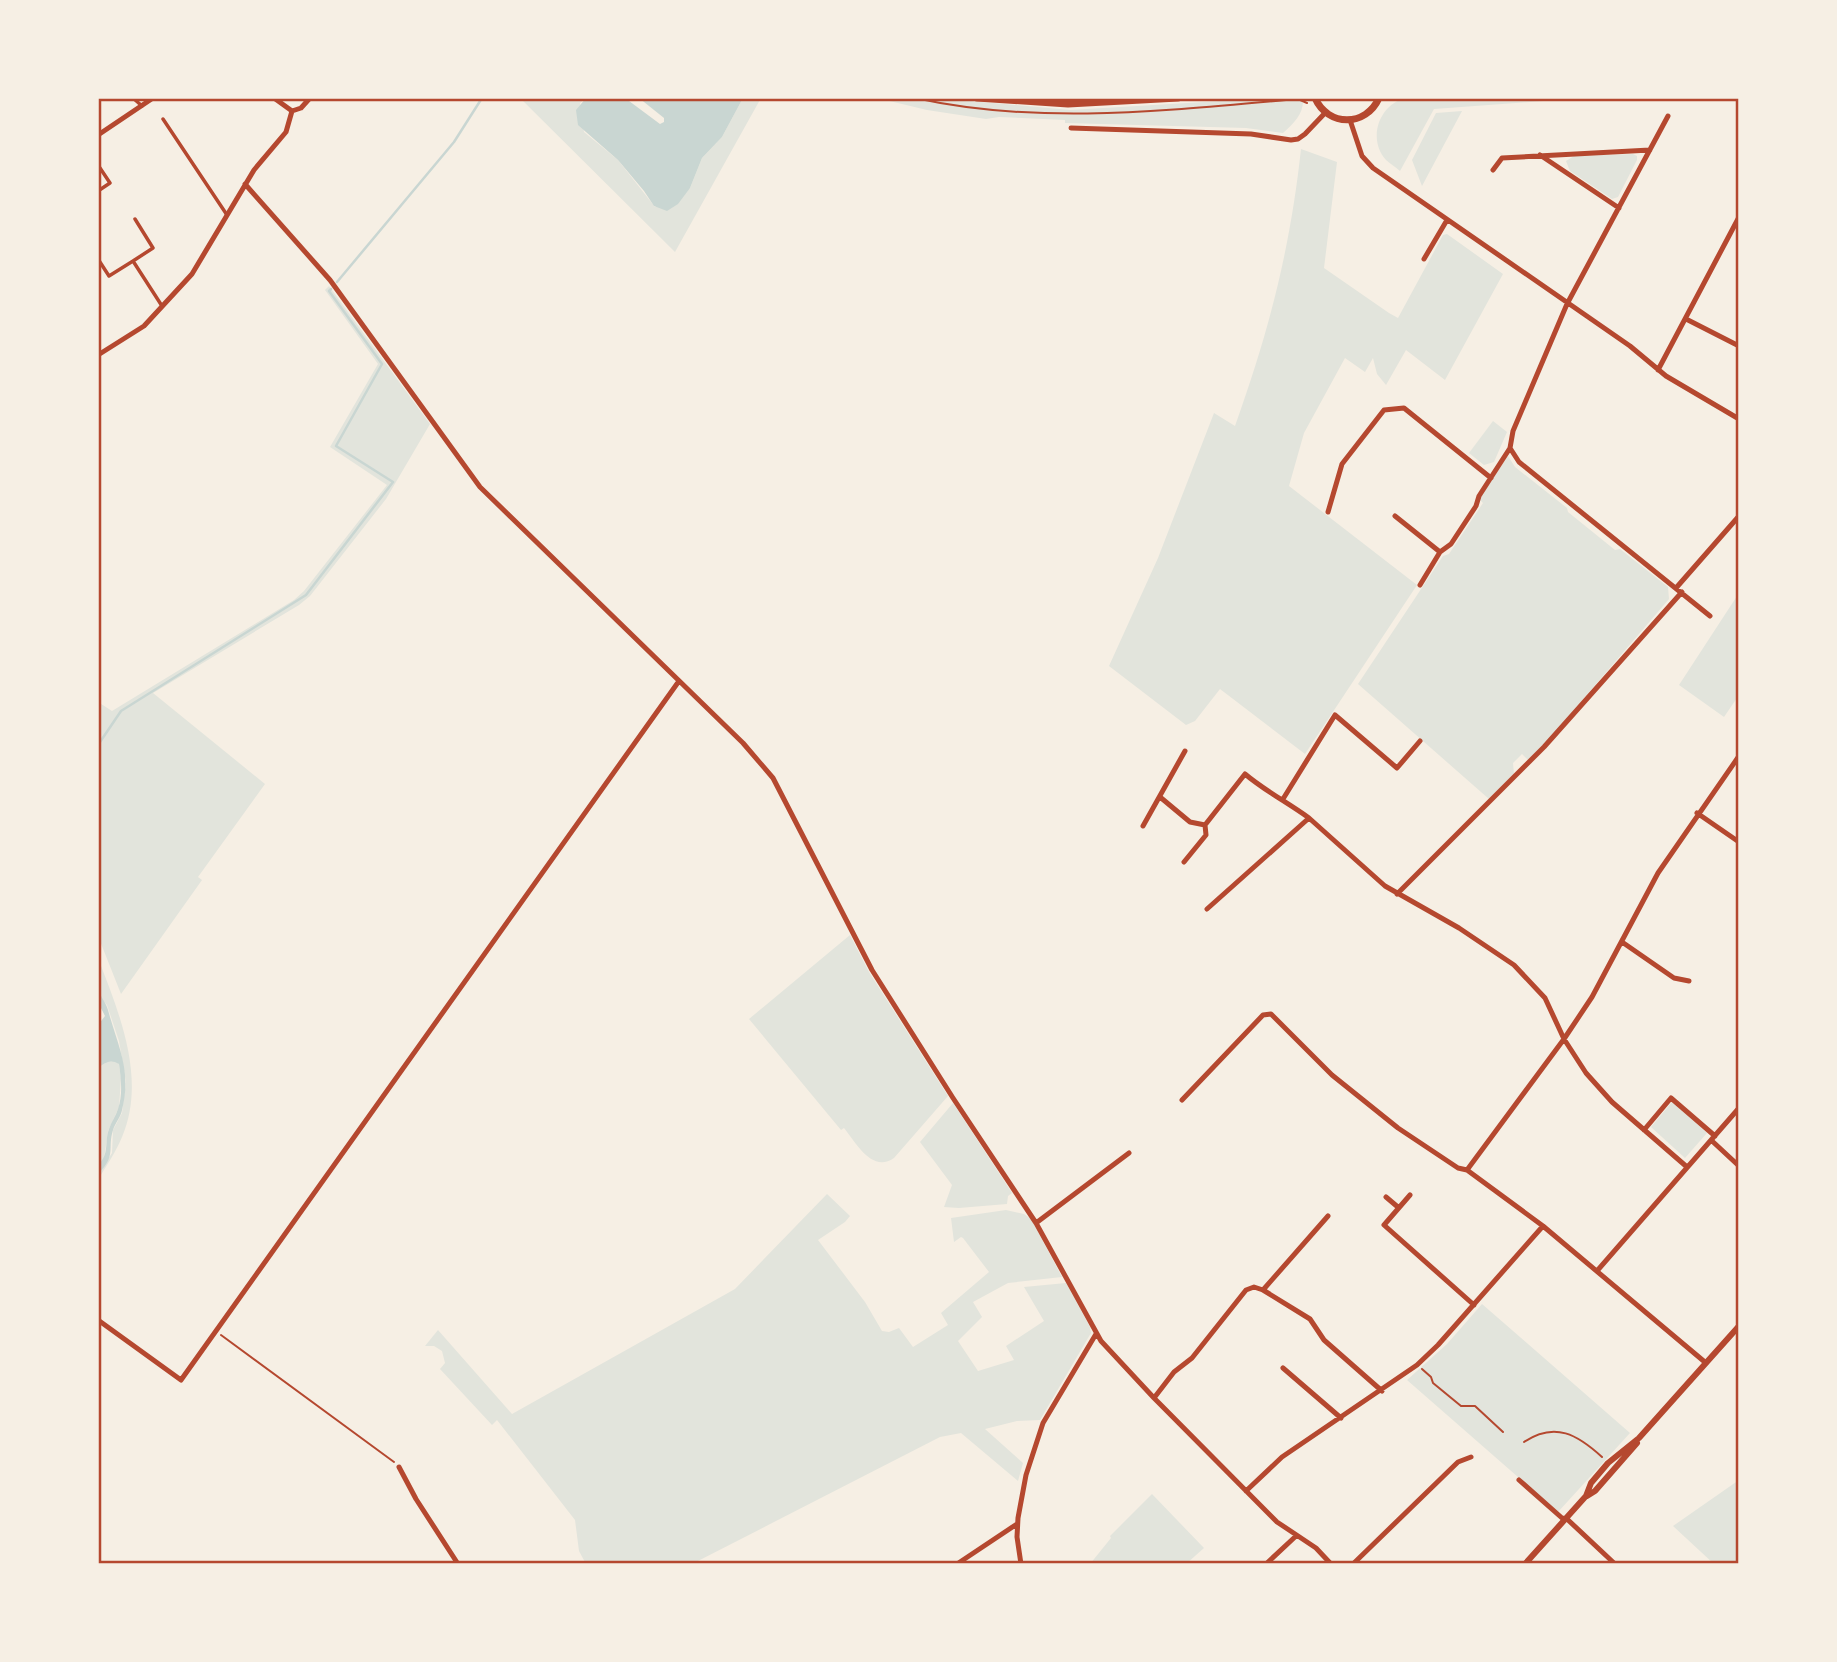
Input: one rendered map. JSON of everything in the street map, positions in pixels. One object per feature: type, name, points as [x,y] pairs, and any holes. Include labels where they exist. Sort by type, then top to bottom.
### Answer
[{"type":"main road","points":[[978,98],[1068,104],[1178,98]]},
{"type":"main road","points":[[1315,98],[1325,113],[1337,119],[1350,120],[1368,113],[1379,98]]},
{"type":"street","points":[[133,98],[142,106]]},
{"type":"street","points":[[98,135],[153,98]]},
{"type":"street","points":[[274,98],[292,111]]},
{"type":"street","points":[[292,111],[301,108],[310,98]]},
{"type":"street","points":[[98,355],[144,326],[192,274],[245,184],[286,132],[292,111]]},
{"type":"street","points":[[1071,128],[1244,134],[1290,140],[1305,134],[1325,113]]},
{"type":"street","points":[[1420,585],[1440,552],[1451,544],[1476,506],[1479,496],[1510,448],[1516,424],[1567,304],[1668,116]]},
{"type":"street","points":[[163,119],[227,215]]},
{"type":"street","points":[[1350,120],[1366,163],[1630,346],[1658,370],[1739,419]]},
{"type":"street","points":[[1493,170],[1502,158],[1650,150]]},
{"type":"street","points":[[1539,155],[1619,208]]},
{"type":"street","points":[[98,166],[110,183],[98,191]]},
{"type":"street","points":[[245,184],[330,280],[480,487],[743,743],[773,778],[872,970],[1036,1223],[1106,1347],[1278,1522],[1316,1548],[1331,1564]]},
{"type":"street","points":[[1658,370],[1739,217]]},
{"type":"street","points":[[98,259],[109,276],[153,248],[135,219]]},
{"type":"street","points":[[1424,259],[1447,220]]},
{"type":"street","points":[[133,261],[163,307]]},
{"type":"street","points":[[1686,319],[1739,346]]},
{"type":"street","points":[[1328,512],[1342,464],[1384,410],[1404,408],[1491,478]]},
{"type":"street","points":[[1510,448],[1519,461],[1710,616]]},
{"type":"street","points":[[1395,516],[1440,552]]},
{"type":"street","points":[[1397,894],[1509,784],[1594,692],[1739,516]]},
{"type":"street","points":[[98,1321],[181,1380],[679,681]]},
{"type":"street","points":[[1283,799],[1335,715],[1396,768],[1420,741]]},
{"type":"street","points":[[1143,826],[1185,751]]},
{"type":"street","points":[[1467,1170],[1564,1040],[1592,997],[1658,873],[1739,756]]},
{"type":"street","points":[[1184,862],[1206,835],[1205,825],[1245,774],[1271,796],[1283,799],[1309,818],[1385,886],[1459,928],[1514,965],[1545,998],[1564,1040],[1586,1073],[1612,1102],[1687,1167]]},
{"type":"street","points":[[1160,797],[1191,822],[1205,825]]},
{"type":"street","points":[[1697,814],[1739,842]]},
{"type":"street","points":[[1208,909],[1309,818]]},
{"type":"street","points":[[1622,942],[1674,978],[1689,981]]},
{"type":"street","points":[[1182,1100],[1263,1015],[1271,1014],[1332,1075],[1399,1129],[1458,1168],[1467,1170],[1543,1226],[1706,1363]]},
{"type":"street","points":[[1642,1128],[1671,1098],[1739,1166]]},
{"type":"street","points":[[1597,1272],[1739,1108]]},
{"type":"street","points":[[1036,1223],[1129,1153]]},
{"type":"street","points":[[1410,1195],[1384,1225],[1474,1305]]},
{"type":"street","points":[[1386,1196],[1399,1208]]},
{"type":"street","points":[[1263,1290],[1328,1216]]},
{"type":"street","points":[[1246,1491],[1282,1457],[1417,1365],[1438,1345],[1543,1226]]},
{"type":"street","points":[[1154,1398],[1174,1372],[1192,1358],[1246,1290],[1254,1287],[1310,1319],[1324,1340],[1381,1391]]},
{"type":"street","points":[[1525,1564],[1586,1496],[1591,1483],[1608,1463],[1639,1438],[1739,1326]]},
{"type":"street","points":[[1021,1564],[1017,1524],[1026,1475],[1043,1423],[1097,1334]]},
{"type":"street","points":[[1283,1368],[1341,1418]]},
{"type":"street","points":[[1586,1496],[1595,1491],[1632,1450],[1639,1438]]},
{"type":"street","points":[[1353,1564],[1458,1462],[1471,1457]]},
{"type":"street","points":[[400,1467],[416,1499],[458,1564]]},
{"type":"street","points":[[1519,1480],[1562,1518],[1567,1519],[1615,1564]]},
{"type":"street","points":[[957,1564],[1017,1524]]},
{"type":"street","points":[[1266,1564],[1296,1536]]},
{"type":"path","points":[[216,1331],[400,1467]]},
{"type":"path","points":[[1417,1365],[1431,1377],[1433,1383],[1461,1406],[1475,1406],[1503,1432]]},
{"type":"path","points":[[1524,1443],[1550,1432],[1567,1433],[1583,1440],[1608,1463]]},
{"type":"shaded area","points":[[520,98],[586,98],[580,103],[584,132],[618,160],[655,207],[690,188],[702,158],[722,137],[743,98],[761,98],[675,252]]},
{"type":"shaded area","points":[[586,98],[625,98],[660,124],[664,122],[664,118],[639,98],[743,98],[722,137],[702,158],[690,188],[678,204],[667,211],[654,206],[618,160],[578,125],[576,110]]},
{"type":"shaded area","points":[[877,98],[938,98],[1070,110],[1271,98],[1303,98],[1303,104],[1294,122],[1283,133],[1246,128],[1065,123],[1065,120],[999,117],[986,119],[927,110]]},
{"type":"shaded area","points":[[1406,98],[1629,98],[1434,109],[1400,171],[1380,152],[1377,133],[1379,123],[1389,107]]},
{"type":"shaded area","points":[[1462,111],[1422,186],[1412,160],[1436,113]]},
{"type":"shaded area","points":[[1301,149],[1337,162],[1324,268],[1389,313],[1398,318],[1443,235],[1447,234],[1503,274],[1445,380],[1406,350],[1386,385],[1377,374],[1373,358],[1365,372],[1345,358],[1304,433],[1289,486],[1417,585],[1305,754],[1220,689],[1195,721],[1186,725],[1109,666],[1158,558],[1214,413],[1235,426],[1277,290],[1291,222]]},
{"type":"shaded area","points":[[1574,156],[1637,156],[1637,160],[1618,197],[1612,199],[1570,171],[1566,161]]},
{"type":"shaded area","points":[[329,286],[430,424],[386,499],[310,596],[153,693],[265,784],[198,877],[202,880],[121,994],[98,936],[98,702],[112,711],[294,600],[304,591],[387,485],[330,447],[378,364],[325,290]]},
{"type":"shaded area","points":[[1493,421],[1507,432],[1494,462],[1484,465],[1469,453]]},
{"type":"shaded area","points":[[1508,456],[1515,467],[1567,508],[1568,512],[1615,550],[1620,549],[1668,587],[1669,599],[1542,747],[1528,760],[1522,754],[1513,763],[1514,774],[1489,799],[1358,684],[1443,556],[1449,554],[1483,503],[1479,499]]},
{"type":"shaded area","points":[[1739,593],[1739,695],[1724,717],[1679,685]]},
{"type":"shaded area","points":[[850,935],[869,972],[948,1096],[894,1158],[886,1162],[879,1162],[866,1155],[844,1128],[841,1130],[749,1019]]},
{"type":"shaded area","points":[[98,958],[127,1046],[132,1092],[122,1137],[98,1180],[98,1174],[112,1153],[113,1130],[122,1113],[126,1082],[119,1041],[107,1005],[99,996]]},
{"type":"shaded area","points":[[98,985],[125,1071],[125,1096],[111,1137],[110,1157],[98,1174],[98,1165],[105,1152],[109,1129],[120,1104],[121,1086],[119,1064],[111,1061],[99,1068],[98,1089],[98,1025],[105,1016],[98,1002]]},
{"type":"shaded area","points":[[115,1061],[119,1064],[121,1079],[119,1107],[108,1131],[104,1159],[98,1165],[99,1068],[106,1062]]},
{"type":"shaded area","points":[[1672,1102],[1707,1133],[1685,1158],[1651,1127]]},
{"type":"shaded area","points":[[953,1103],[1012,1193],[1008,1196],[1007,1204],[944,1207],[952,1185],[920,1142]]},
{"type":"shaded area","points":[[827,1194],[850,1216],[818,1240],[865,1302],[882,1331],[889,1332],[899,1328],[913,1347],[948,1325],[941,1313],[989,1272],[963,1238],[954,1242],[951,1218],[1006,1210],[1024,1214],[1031,1219],[1062,1277],[1008,1283],[973,1302],[982,1317],[958,1341],[978,1371],[1014,1360],[1006,1346],[1044,1321],[1024,1287],[1066,1283],[1090,1327],[1091,1333],[1040,1420],[1017,1421],[985,1429],[1023,1463],[1018,1481],[961,1433],[940,1437],[692,1564],[586,1564],[579,1551],[575,1520],[497,1420],[492,1425],[440,1369],[445,1363],[442,1351],[434,1346],[425,1346],[438,1330],[512,1414],[735,1289]]},
{"type":"shaded area","points":[[1482,1304],[1630,1433],[1558,1512],[1407,1380],[1447,1344]]},
{"type":"shaded area","points":[[1739,1480],[1739,1564],[1714,1564],[1673,1526]]},
{"type":"shaded area","points":[[1152,1494],[1204,1548],[1186,1564],[1090,1564],[1110,1536]]},
{"type":"waterway","points":[[337,282],[454,142],[482,98]]},
{"type":"waterway","points":[[98,745],[121,711],[306,595],[393,482],[336,446],[382,364],[329,291],[331,289]]}]
